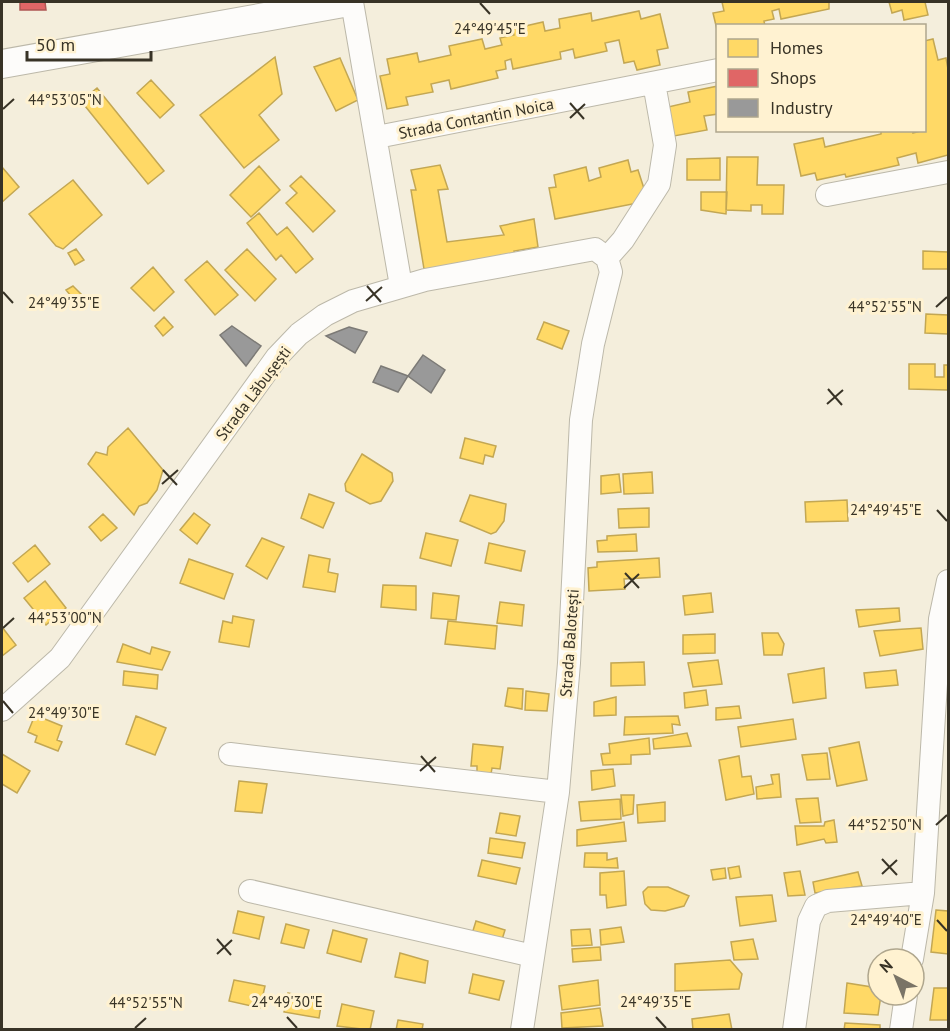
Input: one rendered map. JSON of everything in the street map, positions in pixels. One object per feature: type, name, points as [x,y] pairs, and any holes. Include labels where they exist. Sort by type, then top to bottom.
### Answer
[{"type":"main road","points":[[2,64],[351,2]]},
{"type":"street","points":[[351,2],[377,137],[401,286],[595,249],[607,258],[623,240],[659,184],[665,145],[654,83]]},
{"type":"street","name":"Strada Contantin Noica","points":[[377,137],[716,70]]},
{"type":"street","points":[[827,195],[948,172]]},
{"type":"street","name":"Strada Balotești","points":[[522,1029],[558,792],[569,663],[581,420],[593,344],[611,272],[607,258]]},
{"type":"street","name":"Strada Lăbușești","points":[[2,710],[60,658],[277,357],[298,334],[325,315],[353,301],[401,286]]},
{"type":"street","points":[[914,947],[923,892],[940,619],[948,581]]},
{"type":"street","points":[[230,754],[558,792]]},
{"type":"street","points":[[250,891],[533,957]]},
{"type":"street","points":[[794,1029],[809,921],[816,906],[828,901],[923,892]]},
{"type":"street","points":[[901,1029],[904,1007]]},
{"type":"building: Homes","points":[[722,2],[829,2],[829,9],[781,19],[779,9],[772,11],[774,19],[764,21],[765,24],[716,26],[713,13],[724,11]]},
{"type":"building: Homes","points":[[889,2],[925,2],[928,15],[904,20],[902,10],[892,13]]},
{"type":"building: Homes","points":[[639,11],[641,19],[660,14],[668,48],[657,50],[660,65],[637,70],[634,61],[624,63],[619,40],[605,43],[607,51],[575,58],[573,49],[560,52],[561,59],[513,69],[511,59],[505,61],[506,69],[496,71],[498,78],[451,89],[449,80],[431,84],[433,92],[406,97],[408,105],[387,109],[380,76],[390,74],[387,59],[417,53],[419,62],[451,55],[449,46],[482,39],[485,49],[502,45],[500,38],[514,35],[512,29],[543,22],[545,31],[560,28],[559,19],[591,13],[592,21]]},
{"type":"building: Homes","points":[[933,39],[938,60],[946,58],[948,155],[918,163],[916,153],[897,158],[899,165],[846,177],[845,174],[817,180],[815,173],[801,176],[794,144],[823,138],[825,147],[881,134],[881,132],[926,132],[926,41]]},
{"type":"building: Homes","points":[[275,57],[282,94],[259,115],[279,140],[244,168],[200,115]]},
{"type":"building: Homes","points":[[340,58],[358,100],[336,111],[314,67]]},
{"type":"building: Homes","points":[[151,80],[174,105],[160,118],[137,93]]},
{"type":"building: Homes","points":[[716,86],[716,114],[704,116],[707,130],[674,136],[668,107],[690,102],[688,92]]},
{"type":"building: Homes","points":[[97,88],[164,171],[148,184],[81,101]]},
{"type":"building: Homes","points":[[727,157],[758,157],[757,185],[784,185],[783,214],[762,214],[762,205],[751,205],[751,211],[726,210]]},
{"type":"building: Homes","points":[[720,158],[720,180],[687,180],[687,159]]},
{"type":"building: Homes","points":[[628,160],[631,172],[638,170],[648,201],[555,219],[549,188],[556,187],[554,175],[586,167],[589,181],[601,177],[599,168]]},
{"type":"building: Homes","points":[[440,165],[448,189],[438,190],[447,242],[504,235],[500,226],[534,219],[538,247],[514,251],[516,259],[425,275],[411,190],[416,190],[411,170]]},
{"type":"building: Homes","points":[[259,166],[280,190],[251,217],[230,195]]},
{"type":"building: Homes","points":[[2,167],[19,187],[2,202]]},
{"type":"building: Homes","points":[[301,176],[335,211],[313,232],[286,203],[297,193],[290,186]]},
{"type":"building: Homes","points":[[73,180],[102,215],[63,249],[56,246],[29,214]]},
{"type":"building: Homes","points":[[701,192],[727,192],[726,214],[701,210]]},
{"type":"building: Homes","points":[[259,213],[277,235],[287,227],[313,259],[296,273],[281,255],[276,260],[247,223]]},
{"type":"building: Homes","points":[[76,249],[84,260],[75,265],[68,253]]},
{"type":"building: Homes","points":[[247,249],[276,279],[255,301],[225,270]]},
{"type":"building: Homes","points":[[923,251],[948,252],[948,269],[923,269]]},
{"type":"building: Homes","points":[[207,261],[238,295],[215,315],[185,280]]},
{"type":"building: Homes","points":[[153,267],[174,292],[154,311],[131,288]]},
{"type":"building: Homes","points":[[73,286],[88,301],[81,308],[66,290]]},
{"type":"building: Homes","points":[[926,314],[948,315],[948,334],[925,333]]},
{"type":"building: Homes","points":[[164,317],[173,327],[163,336],[155,326]]},
{"type":"building: Homes","points":[[544,322],[569,331],[562,349],[537,339]]},
{"type":"building: Homes","points":[[909,364],[935,364],[935,377],[944,377],[944,365],[948,365],[948,390],[909,389]]},
{"type":"building: Homes","points":[[128,428],[163,470],[157,490],[147,503],[139,506],[134,515],[88,464],[96,452],[107,455],[108,447]]},
{"type":"building: Homes","points":[[465,438],[496,446],[493,457],[485,455],[483,464],[460,458]]},
{"type":"building: Homes","points":[[362,454],[392,473],[393,481],[381,501],[370,504],[346,491],[345,484]]},
{"type":"building: Homes","points":[[652,472],[653,493],[624,494],[623,474]]},
{"type":"building: Homes","points":[[619,474],[621,492],[601,494],[601,476]]},
{"type":"building: Homes","points":[[309,494],[334,503],[323,528],[301,518]]},
{"type":"building: Homes","points":[[470,495],[506,504],[504,521],[496,532],[491,534],[460,521]]},
{"type":"building: Homes","points":[[847,500],[848,521],[806,522],[805,502]]},
{"type":"building: Homes","points":[[649,508],[649,527],[619,528],[618,509]]},
{"type":"building: Homes","points":[[194,513],[210,525],[197,544],[180,530]]},
{"type":"building: Homes","points":[[103,514],[117,528],[101,541],[89,527]]},
{"type":"building: Homes","points":[[426,533],[458,540],[451,566],[420,558]]},
{"type":"building: Homes","points":[[636,534],[637,551],[598,552],[597,541],[607,540],[607,536]]},
{"type":"building: Homes","points":[[262,538],[284,547],[267,579],[246,566]]},
{"type":"building: Homes","points":[[489,543],[525,551],[521,571],[485,563]]},
{"type":"building: Homes","points":[[35,545],[50,564],[28,582],[13,563]]},
{"type":"building: Homes","points":[[309,555],[330,559],[328,572],[338,574],[335,592],[303,587]]},
{"type":"building: Homes","points":[[659,558],[660,577],[624,579],[625,589],[589,591],[588,568],[597,567],[597,562]]},
{"type":"building: Homes","points":[[189,559],[233,574],[224,599],[180,583]]},
{"type":"building: Homes","points":[[45,581],[66,608],[46,625],[24,598]]},
{"type":"building: Homes","points":[[383,585],[416,586],[416,610],[381,607]]},
{"type":"building: Homes","points":[[433,593],[459,596],[456,620],[431,618]]},
{"type":"building: Homes","points":[[711,593],[713,612],[685,615],[683,596]]},
{"type":"building: Homes","points":[[500,602],[524,605],[522,626],[497,623]]},
{"type":"building: Homes","points":[[899,608],[900,621],[859,627],[856,610]]},
{"type":"building: Homes","points":[[233,616],[254,620],[249,647],[219,642],[223,621],[232,623]]},
{"type":"building: Homes","points":[[448,621],[497,626],[495,649],[445,644]]},
{"type":"building: Homes","points":[[2,627],[16,645],[2,656]]},
{"type":"building: Homes","points":[[921,628],[923,649],[880,656],[874,631]]},
{"type":"building: Homes","points":[[762,633],[778,633],[784,644],[782,655],[764,655]]},
{"type":"building: Homes","points":[[715,634],[715,653],[683,654],[683,635]]},
{"type":"building: Homes","points":[[123,644],[150,654],[152,647],[170,652],[162,670],[117,662]]},
{"type":"building: Homes","points":[[718,660],[722,684],[693,687],[688,663]]},
{"type":"building: Homes","points":[[644,662],[645,685],[611,686],[611,663]]},
{"type":"building: Homes","points":[[824,668],[826,698],[793,703],[788,674]]},
{"type":"building: Homes","points":[[896,670],[898,685],[866,688],[864,673]]},
{"type":"building: Homes","points":[[124,671],[158,675],[157,689],[123,685]]},
{"type":"building: Homes","points":[[508,688],[523,689],[522,709],[505,706]]},
{"type":"building: Homes","points":[[706,690],[708,705],[685,708],[684,693]]},
{"type":"building: Homes","points":[[526,691],[549,694],[547,711],[525,710]]},
{"type":"building: Homes","points":[[616,697],[616,715],[594,716],[594,702]]},
{"type":"building: Homes","points":[[739,706],[741,718],[716,720],[716,708]]},
{"type":"building: Homes","points":[[35,715],[62,726],[57,740],[62,742],[58,751],[35,742],[37,736],[28,732]]},
{"type":"building: Homes","points":[[136,716],[166,728],[155,755],[126,744]]},
{"type":"building: Homes","points":[[678,716],[680,725],[672,724],[673,733],[624,735],[625,717]]},
{"type":"building: Homes","points":[[793,719],[796,739],[741,747],[738,727]]},
{"type":"building: Homes","points":[[687,733],[691,746],[654,749],[653,739]]},
{"type":"building: Homes","points":[[649,738],[650,754],[631,755],[631,764],[603,765],[601,754],[610,753],[609,744]]},
{"type":"building: Homes","points":[[859,742],[867,780],[837,786],[829,748]]},
{"type":"building: Homes","points":[[473,744],[503,747],[500,769],[492,768],[491,774],[477,772],[477,766],[471,766]]},
{"type":"building: Homes","points":[[827,753],[830,779],[807,780],[802,755]]},
{"type":"building: Homes","points":[[2,754],[30,771],[17,793],[2,784]]},
{"type":"building: Homes","points":[[739,756],[742,777],[751,776],[754,794],[726,800],[719,760]]},
{"type":"building: Homes","points":[[613,769],[615,786],[592,790],[591,771]]},
{"type":"building: Homes","points":[[779,774],[781,797],[757,799],[756,787],[773,784],[771,775]]},
{"type":"building: Homes","points":[[239,781],[267,784],[262,813],[235,811]]},
{"type":"building: Homes","points":[[621,795],[634,795],[633,814],[623,816]]},
{"type":"building: Homes","points":[[818,798],[821,822],[800,823],[796,799]]},
{"type":"building: Homes","points":[[620,799],[621,819],[581,821],[579,802]]},
{"type":"building: Homes","points":[[665,802],[665,821],[638,823],[637,805]]},
{"type":"building: Homes","points":[[500,813],[520,816],[516,836],[496,833]]},
{"type":"building: Homes","points":[[834,820],[837,842],[826,843],[824,839],[797,845],[795,826],[824,826],[825,822]]},
{"type":"building: Homes","points":[[624,822],[626,841],[577,846],[577,830]]},
{"type":"building: Homes","points":[[490,838],[525,843],[522,858],[488,853]]},
{"type":"building: Homes","points":[[585,853],[607,853],[607,860],[617,858],[618,868],[584,867]]},
{"type":"building: Homes","points":[[482,860],[520,868],[516,884],[478,876]]},
{"type":"building: Homes","points":[[739,866],[741,877],[730,879],[728,868]]},
{"type":"building: Homes","points":[[725,868],[726,878],[713,880],[711,870]]},
{"type":"building: Homes","points":[[624,871],[626,905],[607,908],[606,895],[600,895],[600,873]]},
{"type":"building: Homes","points":[[800,871],[805,895],[788,896],[784,873]]},
{"type":"building: Homes","points":[[858,872],[862,886],[815,893],[813,882]]},
{"type":"building: Homes","points":[[648,887],[668,887],[689,896],[684,906],[665,911],[651,910],[645,904],[643,892]]},
{"type":"building: Homes","points":[[772,895],[776,921],[740,926],[736,897]]},
{"type":"building: Homes","points":[[936,910],[948,911],[948,954],[931,952]]},
{"type":"building: Homes","points":[[238,911],[264,917],[259,939],[233,933]]},
{"type":"building: Homes","points":[[476,921],[505,930],[500,946],[471,937]]},
{"type":"building: Homes","points":[[286,924],[309,930],[304,948],[281,943]]},
{"type":"building: Homes","points":[[621,927],[624,942],[601,945],[600,930]]},
{"type":"building: Homes","points":[[590,929],[592,945],[572,946],[571,930]]},
{"type":"building: Homes","points":[[333,930],[367,939],[361,962],[327,953]]},
{"type":"building: Homes","points":[[753,939],[758,959],[734,960],[731,942]]},
{"type":"building: Homes","points":[[600,947],[601,960],[573,962],[572,949]]},
{"type":"building: Homes","points":[[400,953],[428,961],[425,983],[395,977]]},
{"type":"building: Homes","points":[[730,960],[742,974],[739,989],[675,991],[675,964]]},
{"type":"building: Homes","points":[[473,974],[504,981],[499,1000],[469,993]]},
{"type":"building: Homes","points":[[234,980],[265,986],[260,1008],[229,1001]]},
{"type":"building: Homes","points":[[598,980],[600,1005],[562,1010],[559,986]]},
{"type":"building: Homes","points":[[847,983],[866,986],[866,1007],[879,1007],[878,1015],[844,1013]]},
{"type":"building: Homes","points":[[934,988],[948,988],[948,1020],[930,1020]]},
{"type":"building: Homes","points":[[288,993],[322,1000],[319,1018],[284,1012]]},
{"type":"building: Homes","points":[[342,1004],[374,1011],[370,1030],[337,1026]]},
{"type":"building: Homes","points":[[600,1008],[603,1026],[562,1028],[561,1013]]},
{"type":"building: Homes","points":[[729,1014],[732,1030],[693,1030],[692,1019]]},
{"type":"building: Homes","points":[[398,1020],[423,1024],[422,1030],[396,1030]]},
{"type":"building: Homes","points":[[845,1023],[880,1025],[880,1030],[844,1030]]},
{"type":"building: Shops","points":[[20,2],[45,2],[46,10],[20,10]]},
{"type":"building: Industry","points":[[232,326],[261,346],[246,366],[220,335]]},
{"type":"building: Industry","points":[[349,327],[367,332],[355,353],[326,336]]},
{"type":"building: Industry","points":[[423,355],[445,370],[431,393],[408,376]]},
{"type":"building: Industry","points":[[381,366],[408,376],[398,392],[373,382]]}]
